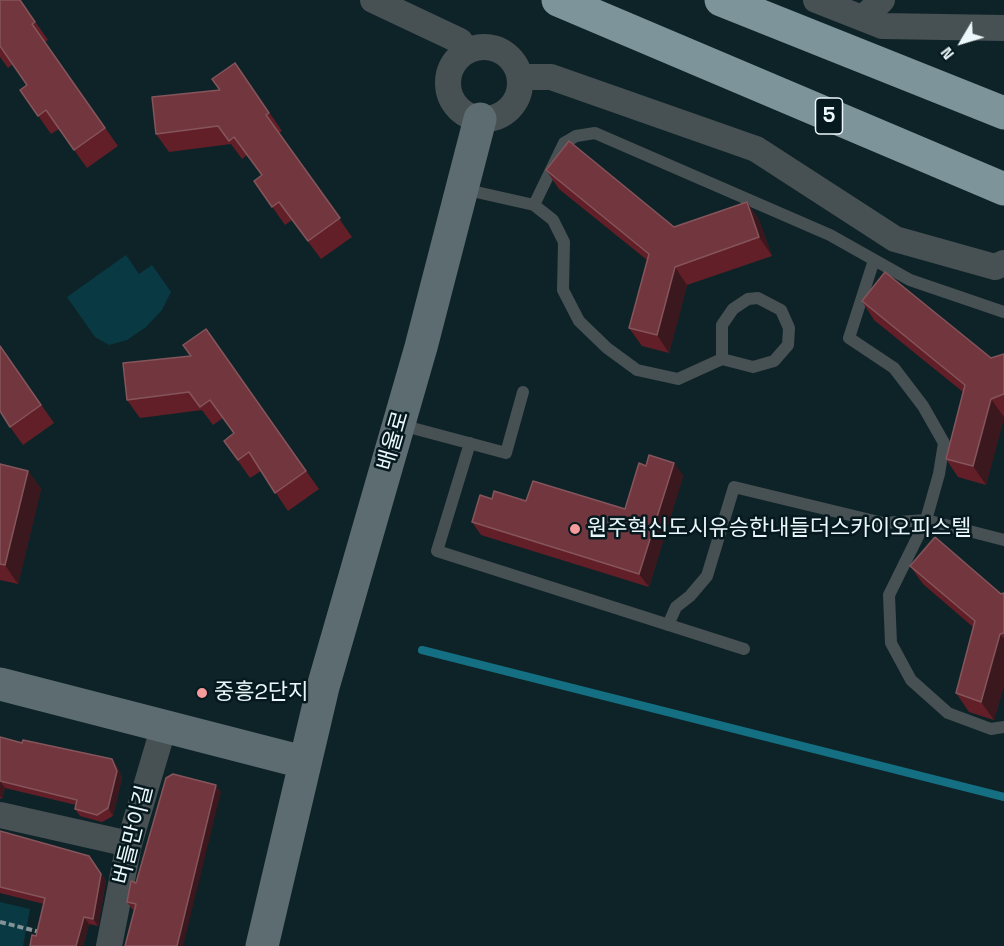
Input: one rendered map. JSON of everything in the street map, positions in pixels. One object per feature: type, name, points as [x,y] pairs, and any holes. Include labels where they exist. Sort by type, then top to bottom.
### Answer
[{"type":"highway","name":"5","points":[[558,0],[1004,189]]},
{"type":"highway","points":[[721,0],[1004,113]]},
{"type":"street","points":[[373,0],[460,41],[465,52]]},
{"type":"street","points":[[816,0],[882,26],[1004,28]]},
{"type":"street","points":[[863,18],[882,0]]},
{"type":"street","points":[[488,46],[499,50],[516,65],[520,77],[520,90],[508,111],[497,118],[480,119],[461,112],[449,92],[450,69],[465,52],[488,46]]},
{"type":"street","points":[[520,77],[551,77],[756,149],[895,239],[995,267],[1004,263]]},
{"type":"street","name":"배울로","points":[[262,946],[303,762],[399,424],[480,119]]},
{"type":"street","points":[[0,684],[303,762]]},
{"type":"street","name":"버들만이길","points":[[109,946],[129,844],[164,726]]},
{"type":"street","points":[[0,815],[129,844]]},
{"type":"lane","points":[[534,205],[564,143],[576,136],[595,133],[830,235],[910,280],[1004,312]]},
{"type":"lane","points":[[462,188],[534,205],[553,220],[564,242],[563,290],[579,321],[607,348],[637,370],[678,379],[722,359],[753,367],[774,361],[788,345],[789,328],[781,310],[758,298],[748,299],[733,309],[722,325],[722,359]]},
{"type":"lane","points":[[874,260],[849,338],[894,368],[923,406],[944,443],[939,474],[926,520],[889,595],[891,642],[911,680],[948,713],[991,729],[1004,727]]},
{"type":"lane","points":[[399,424],[506,453],[523,392]]},
{"type":"lane","points":[[470,444],[436,551],[744,649]]},
{"type":"lane","points":[[668,625],[676,607],[690,596],[707,576],[734,487],[883,523],[926,520],[1004,540]]},
{"type":"path","points":[[0,922],[42,933]]},
{"type":"shaded area","points":[[126,255],[139,274],[152,265],[171,292],[162,310],[146,327],[127,340],[109,345],[95,337],[67,297]]},
{"type":"shaded area","points":[[0,902],[30,909],[23,946],[0,946]]},
{"type":"building","points":[[0,0],[20,0],[35,22],[32,24],[105,128],[74,150],[46,110],[38,116],[20,90],[27,85],[0,46]]},
{"type":"building","points":[[235,63],[269,113],[266,115],[340,218],[308,241],[279,202],[272,207],[254,181],[262,175],[234,137],[229,141],[218,126],[156,134],[152,97],[220,90],[212,79]]},
{"type":"building","points":[[569,141],[674,227],[747,202],[759,237],[675,267],[657,335],[629,328],[649,254],[546,170]]},
{"type":"building","points":[[885,272],[991,358],[1004,354],[1004,394],[991,399],[973,466],[946,459],[965,385],[862,301]]},
{"type":"building","points":[[206,329],[306,471],[275,493],[249,452],[238,460],[224,441],[234,433],[210,400],[200,407],[189,392],[127,400],[123,363],[191,356],[183,345]]},
{"type":"building","points":[[0,346],[41,405],[10,427],[0,411]]},
{"type":"building","name":"원주혁신도시유승한내들더스카이오피스텔","points":[[649,455],[674,463],[639,574],[472,522],[480,495],[492,499],[494,491],[526,501],[533,481],[625,509],[639,463],[646,466]]},
{"type":"building","points":[[0,464],[28,471],[5,565],[0,564]]},
{"type":"building","points":[[935,537],[1001,594],[1004,593],[1004,633],[1000,634],[981,702],[956,693],[975,621],[910,566]]},
{"type":"building","points":[[0,737],[112,759],[117,771],[108,808],[97,815],[75,809],[77,800],[0,781]]},
{"type":"building","points":[[173,774],[216,785],[177,946],[125,946],[136,904],[127,902],[131,881],[136,883],[166,778]]},
{"type":"building","points":[[0,831],[89,856],[101,874],[93,919],[84,917],[76,946],[30,946],[32,935],[36,936],[45,898],[0,887]]},
{"type":"waterway","points":[[422,650],[1004,797]]},
{"type":"place","name":"원주혁신도시유승한내들더스카이오피스텔","points":[[575,529]]},
{"type":"place","name":"중흥2단지","points":[[202,693]]}]
